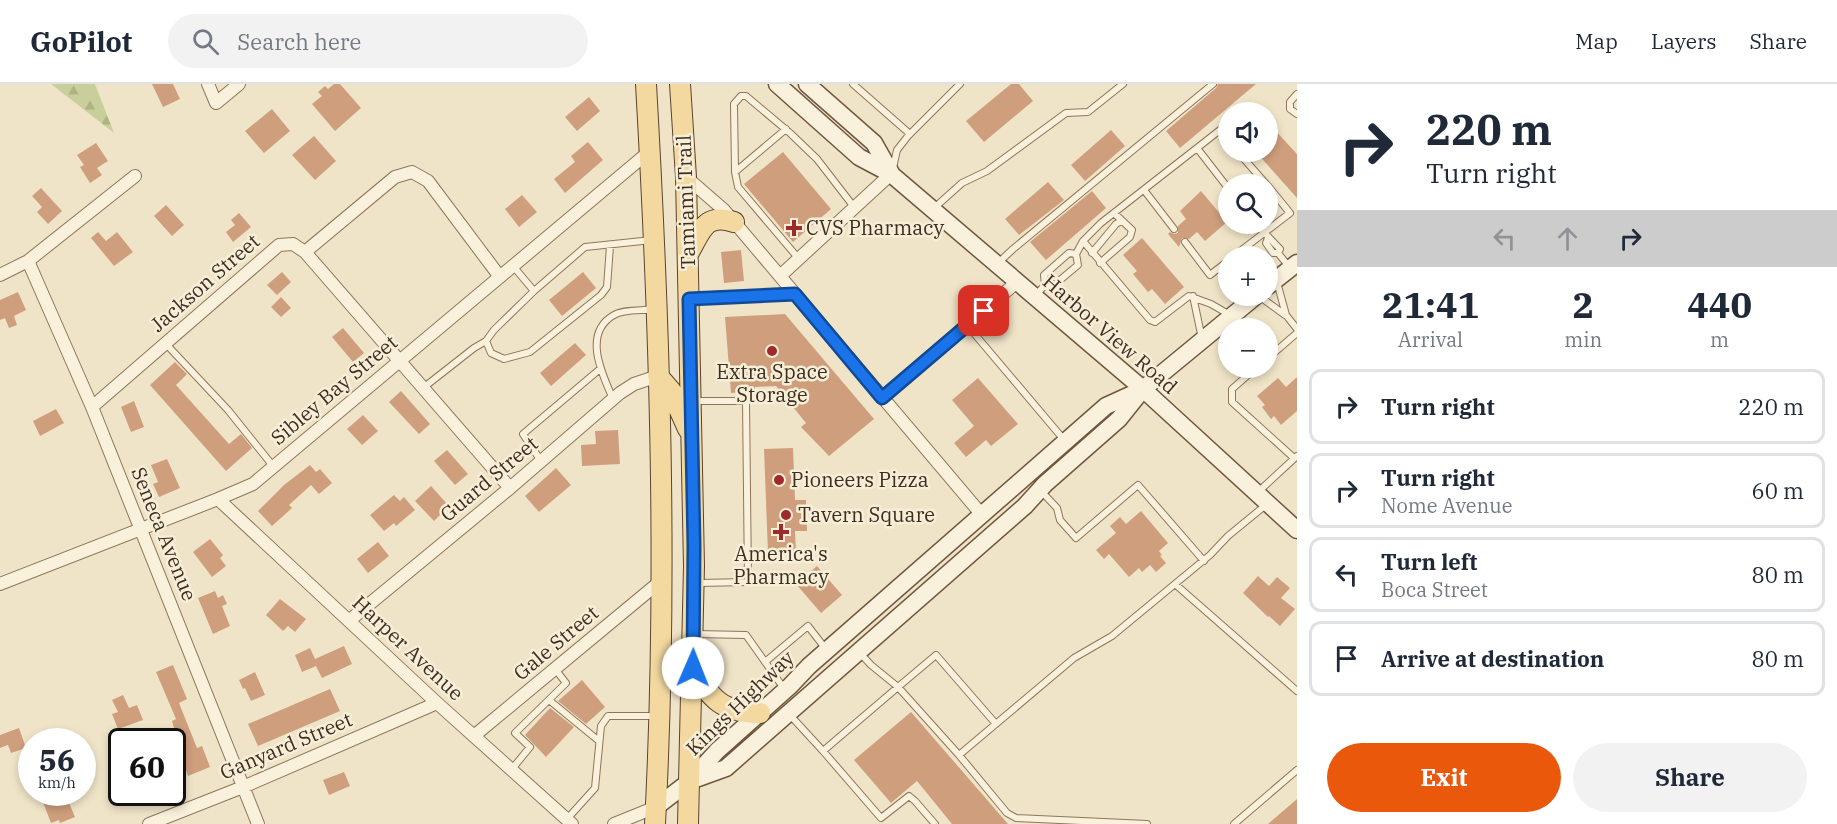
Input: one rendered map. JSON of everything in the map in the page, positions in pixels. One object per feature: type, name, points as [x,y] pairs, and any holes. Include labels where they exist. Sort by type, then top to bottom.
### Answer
[{"type":"main road","name":"Tamiami Trail","points":[[646,84],[656,309],[662,580],[656,816]]},
{"type":"main road","name":"Tamiami Trail","points":[[680,84],[686,177],[693,440],[694,634],[688,824]]},
{"type":"main road","name":"Harbor View Road","points":[[777,84],[859,157],[891,174],[1017,282],[1040,291],[1297,530]]},
{"type":"main road","name":"Harbor View Road","points":[[807,84],[874,143],[891,174]]},
{"type":"main road","points":[[688,254],[705,225],[711,220],[722,218],[734,222]]},
{"type":"main road","points":[[1278,278],[1294,266]]},
{"type":"main road","name":"Kings Highway","points":[[690,781],[726,768],[1025,506],[1119,419],[1143,389],[1244,306]]},
{"type":"main road","points":[[658,376],[677,400],[693,440]]},
{"type":"main road","name":"Kings Highway","points":[[690,781],[717,751],[827,650],[1106,406],[1143,389]]},
{"type":"main road","points":[[844,635],[858,651]]},
{"type":"main road","points":[[693,668],[705,689],[718,702],[732,710],[760,713]]},
{"type":"main road","points":[[656,816],[690,781]]},
{"type":"street","points":[[208,84],[216,103],[238,84]]},
{"type":"street","name":"Sibley Bay Street","points":[[0,584],[252,484],[650,152]]},
{"type":"street","points":[[500,277],[428,181],[412,172],[395,177],[305,252],[510,488]]},
{"type":"street","points":[[780,276],[891,174]]},
{"type":"street","points":[[0,275],[28,261],[135,176]]},
{"type":"street","points":[[686,177],[724,210],[982,515]]},
{"type":"street","name":"Jackson Street","points":[[92,407],[279,245],[293,244],[305,252]]},
{"type":"street","name":"Seneca Avenue","points":[[28,261],[92,407],[258,824]]},
{"type":"street","points":[[882,398],[1017,282]]},
{"type":"street","name":"Guard Street","points":[[350,620],[510,488],[613,399],[634,384],[658,376]]},
{"type":"street","name":"Harper Avenue","points":[[218,499],[437,703],[476,735],[570,822]]},
{"type":"street","name":"Gale Street","points":[[476,735],[662,580]]},
{"type":"street","name":"Ganyard Street","points":[[149,824],[243,787],[437,703]]},
{"type":"street","points":[[614,824],[656,816]]},
{"type":"lane","points":[[853,84],[910,134]]},
{"type":"lane","points":[[891,174],[897,150],[960,84]]},
{"type":"lane","points":[[933,209],[962,183],[987,171],[1066,113],[1088,112],[1123,84]]},
{"type":"lane","points":[[997,265],[1013,249],[1213,84]]},
{"type":"lane","points":[[1297,94],[1290,102],[1290,109],[1297,114]]},
{"type":"lane","points":[[799,259],[738,187],[735,172],[734,104],[737,99],[746,96],[786,129],[817,159],[854,208]]},
{"type":"lane","points":[[735,172],[786,129]]},
{"type":"lane","points":[[1040,291],[1054,285],[1078,265],[1076,254],[1083,241],[1114,213],[1218,132]]},
{"type":"lane","points":[[1197,148],[1218,175]]},
{"type":"lane","points":[[1247,162],[1257,174]]},
{"type":"lane","points":[[1144,190],[1174,229]]},
{"type":"lane","points":[[1278,198],[1290,213],[1278,224]]},
{"type":"lane","points":[[1100,263],[1130,237],[1132,230],[1114,213]]},
{"type":"lane","points":[[1092,253],[1121,221]]},
{"type":"lane","points":[[1266,236],[1266,243],[1274,253],[1278,253],[1294,266]]},
{"type":"lane","points":[[1250,246],[1266,236]]},
{"type":"lane","points":[[423,388],[486,341],[494,330],[534,291],[585,248],[595,245],[609,246],[653,240]]},
{"type":"lane","points":[[1083,241],[1150,320],[1155,322],[1189,296],[1231,316]]},
{"type":"lane","points":[[1185,242],[1210,275],[1218,269]]},
{"type":"lane","points":[[486,341],[491,352],[504,359],[530,352],[601,295],[607,287],[609,246]]},
{"type":"lane","points":[[1040,291],[1044,275],[1069,253],[1076,254]]},
{"type":"lane","points":[[513,266],[534,291]]},
{"type":"lane","points":[[689,299],[795,294]]},
{"type":"lane","points":[[1193,296],[1202,340]]},
{"type":"lane","points":[[1278,296],[1286,315],[1297,331],[1278,349]]},
{"type":"lane","points":[[1272,306],[1286,315]]},
{"type":"lane","points":[[613,399],[600,369],[596,335],[604,322],[615,314],[656,309]]},
{"type":"lane","points":[[967,325],[1065,442]]},
{"type":"lane","points":[[165,344],[228,410],[273,466]]},
{"type":"lane","points":[[541,461],[523,434],[600,369]]},
{"type":"lane","points":[[959,755],[1074,658],[1112,636],[1204,561],[1262,498],[1295,457],[1232,402],[1232,388],[1244,378]]},
{"type":"lane","points":[[692,401],[746,401],[748,571],[748,582],[694,583]]},
{"type":"lane","points":[[1040,490],[1057,508],[1060,520],[1076,538],[1138,485],[1204,561]]},
{"type":"lane","points":[[1175,584],[1297,692]]},
{"type":"lane","points":[[765,662],[808,626],[827,650]]},
{"type":"lane","points":[[694,634],[746,635],[785,691]]},
{"type":"lane","points":[[858,651],[898,687],[1007,813],[1016,818],[1147,824]]},
{"type":"lane","points":[[823,751],[936,655],[996,724]]},
{"type":"lane","points":[[512,769],[530,747],[515,733],[566,683],[555,669]]},
{"type":"lane","points":[[549,700],[599,741]]},
{"type":"lane","points":[[789,712],[881,818],[909,796],[935,824]]},
{"type":"lane","points":[[570,822],[595,788],[601,726],[608,716],[660,716]]},
{"type":"lane","points":[[1234,824],[1297,770]]},
{"type":"green space","points":[[51,84],[95,84],[114,133]]},
{"type":"building","points":[[152,84],[173,84],[180,99],[163,107]]},
{"type":"building","points":[[334,84],[340,84],[361,108],[335,131],[312,104],[322,96],[318,92],[325,86],[328,89]]},
{"type":"building","points":[[1011,84],[1019,84],[1033,101],[984,142],[966,121]]},
{"type":"building","points":[[1218,84],[1256,84],[1235,102],[1218,102],[1218,116],[1180,148],[1166,131]]},
{"type":"building","points":[[589,97],[600,111],[577,131],[565,117]]},
{"type":"building","points":[[272,109],[290,131],[264,153],[245,131]]},
{"type":"building","points":[[1111,130],[1125,146],[1085,181],[1071,165]]},
{"type":"building","points":[[1278,133],[1297,154],[1297,198],[1265,162],[1278,162]]},
{"type":"building","points":[[314,136],[336,161],[315,180],[292,155]]},
{"type":"building","points":[[588,142],[603,160],[565,193],[554,179],[575,162],[571,156]]},
{"type":"building","points":[[96,143],[108,161],[97,168],[102,175],[90,183],[80,167],[84,165],[77,155]]},
{"type":"building","name":"CVS Pharmacy","points":[[783,152],[831,209],[793,242],[744,184]]},
{"type":"building","points":[[1048,182],[1064,200],[1019,235],[1005,219]]},
{"type":"building","points":[[41,188],[62,211],[48,224],[37,212],[42,207],[32,196]]},
{"type":"building","points":[[1092,191],[1106,208],[1046,260],[1030,242]]},
{"type":"building","points":[[1201,191],[1218,211],[1218,230],[1205,241],[1197,232],[1189,239],[1182,238],[1179,247],[1168,234],[1178,233],[1178,226],[1186,219],[1180,211]]},
{"type":"building","points":[[522,195],[537,212],[519,227],[505,209]]},
{"type":"building","points":[[166,205],[184,225],[172,236],[154,216]]},
{"type":"building","points":[[239,213],[251,227],[233,242],[226,232],[235,225],[231,220]]},
{"type":"building","points":[[98,232],[106,241],[117,232],[133,252],[114,266],[91,238]]},
{"type":"building","points":[[1142,238],[1184,287],[1165,304],[1152,289],[1148,292],[1133,274],[1137,271],[1123,255]]},
{"type":"building","points":[[741,250],[744,281],[724,283],[721,252]]},
{"type":"building","points":[[282,272],[291,282],[277,295],[267,285]]},
{"type":"building","points":[[583,272],[596,288],[562,316],[549,300]]},
{"type":"building","points":[[18,292],[26,310],[14,316],[17,325],[9,328],[5,318],[0,320],[0,300]]},
{"type":"building","points":[[281,297],[291,308],[281,317],[271,307]]},
{"type":"building","name":"Extra Space Storage","points":[[785,314],[874,419],[829,456],[801,427],[806,423],[776,386],[755,387],[755,391],[731,393],[725,317]]},
{"type":"building","points":[[343,328],[364,353],[353,362],[332,337]]},
{"type":"building","points":[[575,343],[586,355],[551,386],[540,373]]},
{"type":"building","points":[[175,362],[187,374],[176,385],[229,444],[241,434],[252,448],[226,471],[150,385]]},
{"type":"building","points":[[1297,377],[1297,411],[1281,425],[1274,416],[1271,419],[1262,407],[1265,405],[1257,396],[1278,378],[1286,387]]},
{"type":"building","points":[[978,378],[1018,424],[991,446],[986,440],[966,457],[954,443],[974,426],[952,400]]},
{"type":"building","points":[[401,391],[430,424],[419,434],[389,402]]},
{"type":"building","points":[[134,401],[144,427],[131,432],[121,407]]},
{"type":"building","points":[[56,409],[64,423],[40,436],[33,421]]},
{"type":"building","points":[[363,415],[378,431],[362,445],[347,429]]},
{"type":"building","points":[[618,430],[620,464],[582,466],[581,445],[596,444],[595,431]]},
{"type":"building","name":"Tavern Square","points":[[793,448],[795,500],[806,500],[807,531],[795,531],[796,553],[768,554],[764,449]]},
{"type":"building","points":[[447,450],[468,474],[455,485],[434,461]]},
{"type":"building","points":[[167,459],[180,488],[159,497],[153,484],[158,482],[151,465]]},
{"type":"building","points":[[310,465],[316,472],[320,469],[332,483],[319,494],[311,485],[289,505],[292,508],[272,526],[258,511],[284,485]]},
{"type":"building","points":[[556,468],[571,485],[539,512],[525,496]]},
{"type":"building","points":[[431,486],[449,506],[434,521],[415,501]]},
{"type":"building","points":[[394,495],[400,501],[404,497],[415,510],[396,526],[394,523],[384,531],[370,515]]},
{"type":"building","points":[[1141,511],[1168,543],[1159,551],[1166,563],[1156,572],[1150,565],[1142,572],[1139,568],[1129,577],[1109,554],[1104,559],[1096,550],[1116,533],[1110,526],[1120,517],[1126,524]]},
{"type":"building","points":[[210,539],[223,555],[220,558],[226,566],[212,577],[193,552]]},
{"type":"building","points":[[378,542],[389,556],[368,573],[357,559]]},
{"type":"building","points":[[817,566],[842,595],[821,613],[796,584]]},
{"type":"building","points":[[1258,576],[1269,586],[1277,577],[1290,588],[1281,598],[1295,609],[1280,626],[1243,593]]},
{"type":"building","points":[[215,591],[218,598],[223,595],[227,604],[222,606],[230,626],[213,634],[198,598]]},
{"type":"building","points":[[280,599],[306,619],[295,632],[288,626],[283,631],[266,615]]},
{"type":"building","points":[[344,646],[352,664],[322,678],[316,666],[302,672],[295,655],[310,648],[315,659]]},
{"type":"building","points":[[173,665],[187,699],[179,703],[197,748],[202,746],[210,767],[188,776],[186,728],[174,728],[172,721],[176,719],[156,672]]},
{"type":"building","points":[[255,672],[265,695],[251,701],[239,680]]},
{"type":"building","points":[[582,680],[605,707],[586,724],[558,701]]},
{"type":"building","points":[[330,689],[340,711],[258,746],[248,724]]},
{"type":"building","points":[[123,695],[129,708],[137,705],[143,720],[118,728],[112,714],[118,712],[112,700]]},
{"type":"building","points":[[550,708],[574,727],[546,757],[525,735]]},
{"type":"building","points":[[911,712],[1008,824],[952,824],[917,781],[891,803],[854,760]]},
{"type":"building","points":[[18,728],[18,751],[11,753],[8,745],[0,748],[0,735]]},
{"type":"building","points":[[344,772],[350,786],[329,795],[323,780]]},
{"type":"building","points":[[1297,799],[1297,824],[1268,824]]},
{"type":"building","points":[[44,806],[70,806],[75,817],[60,823],[59,820],[51,823]]},
{"type":"place","name":"CVS Pharmacy","points":[[794,228]]},
{"type":"place","name":"Extra Space Storage","points":[[772,351]]},
{"type":"place","name":"Pioneers Pizza","points":[[779,480]]},
{"type":"place","name":"Tavern Square","points":[[786,515]]},
{"type":"place","name":"America's Pharmacy","points":[[781,532]]},
{"type":"route","points":[[693,668],[694,545],[689,299],[795,294],[882,398],[984,311]]}]
